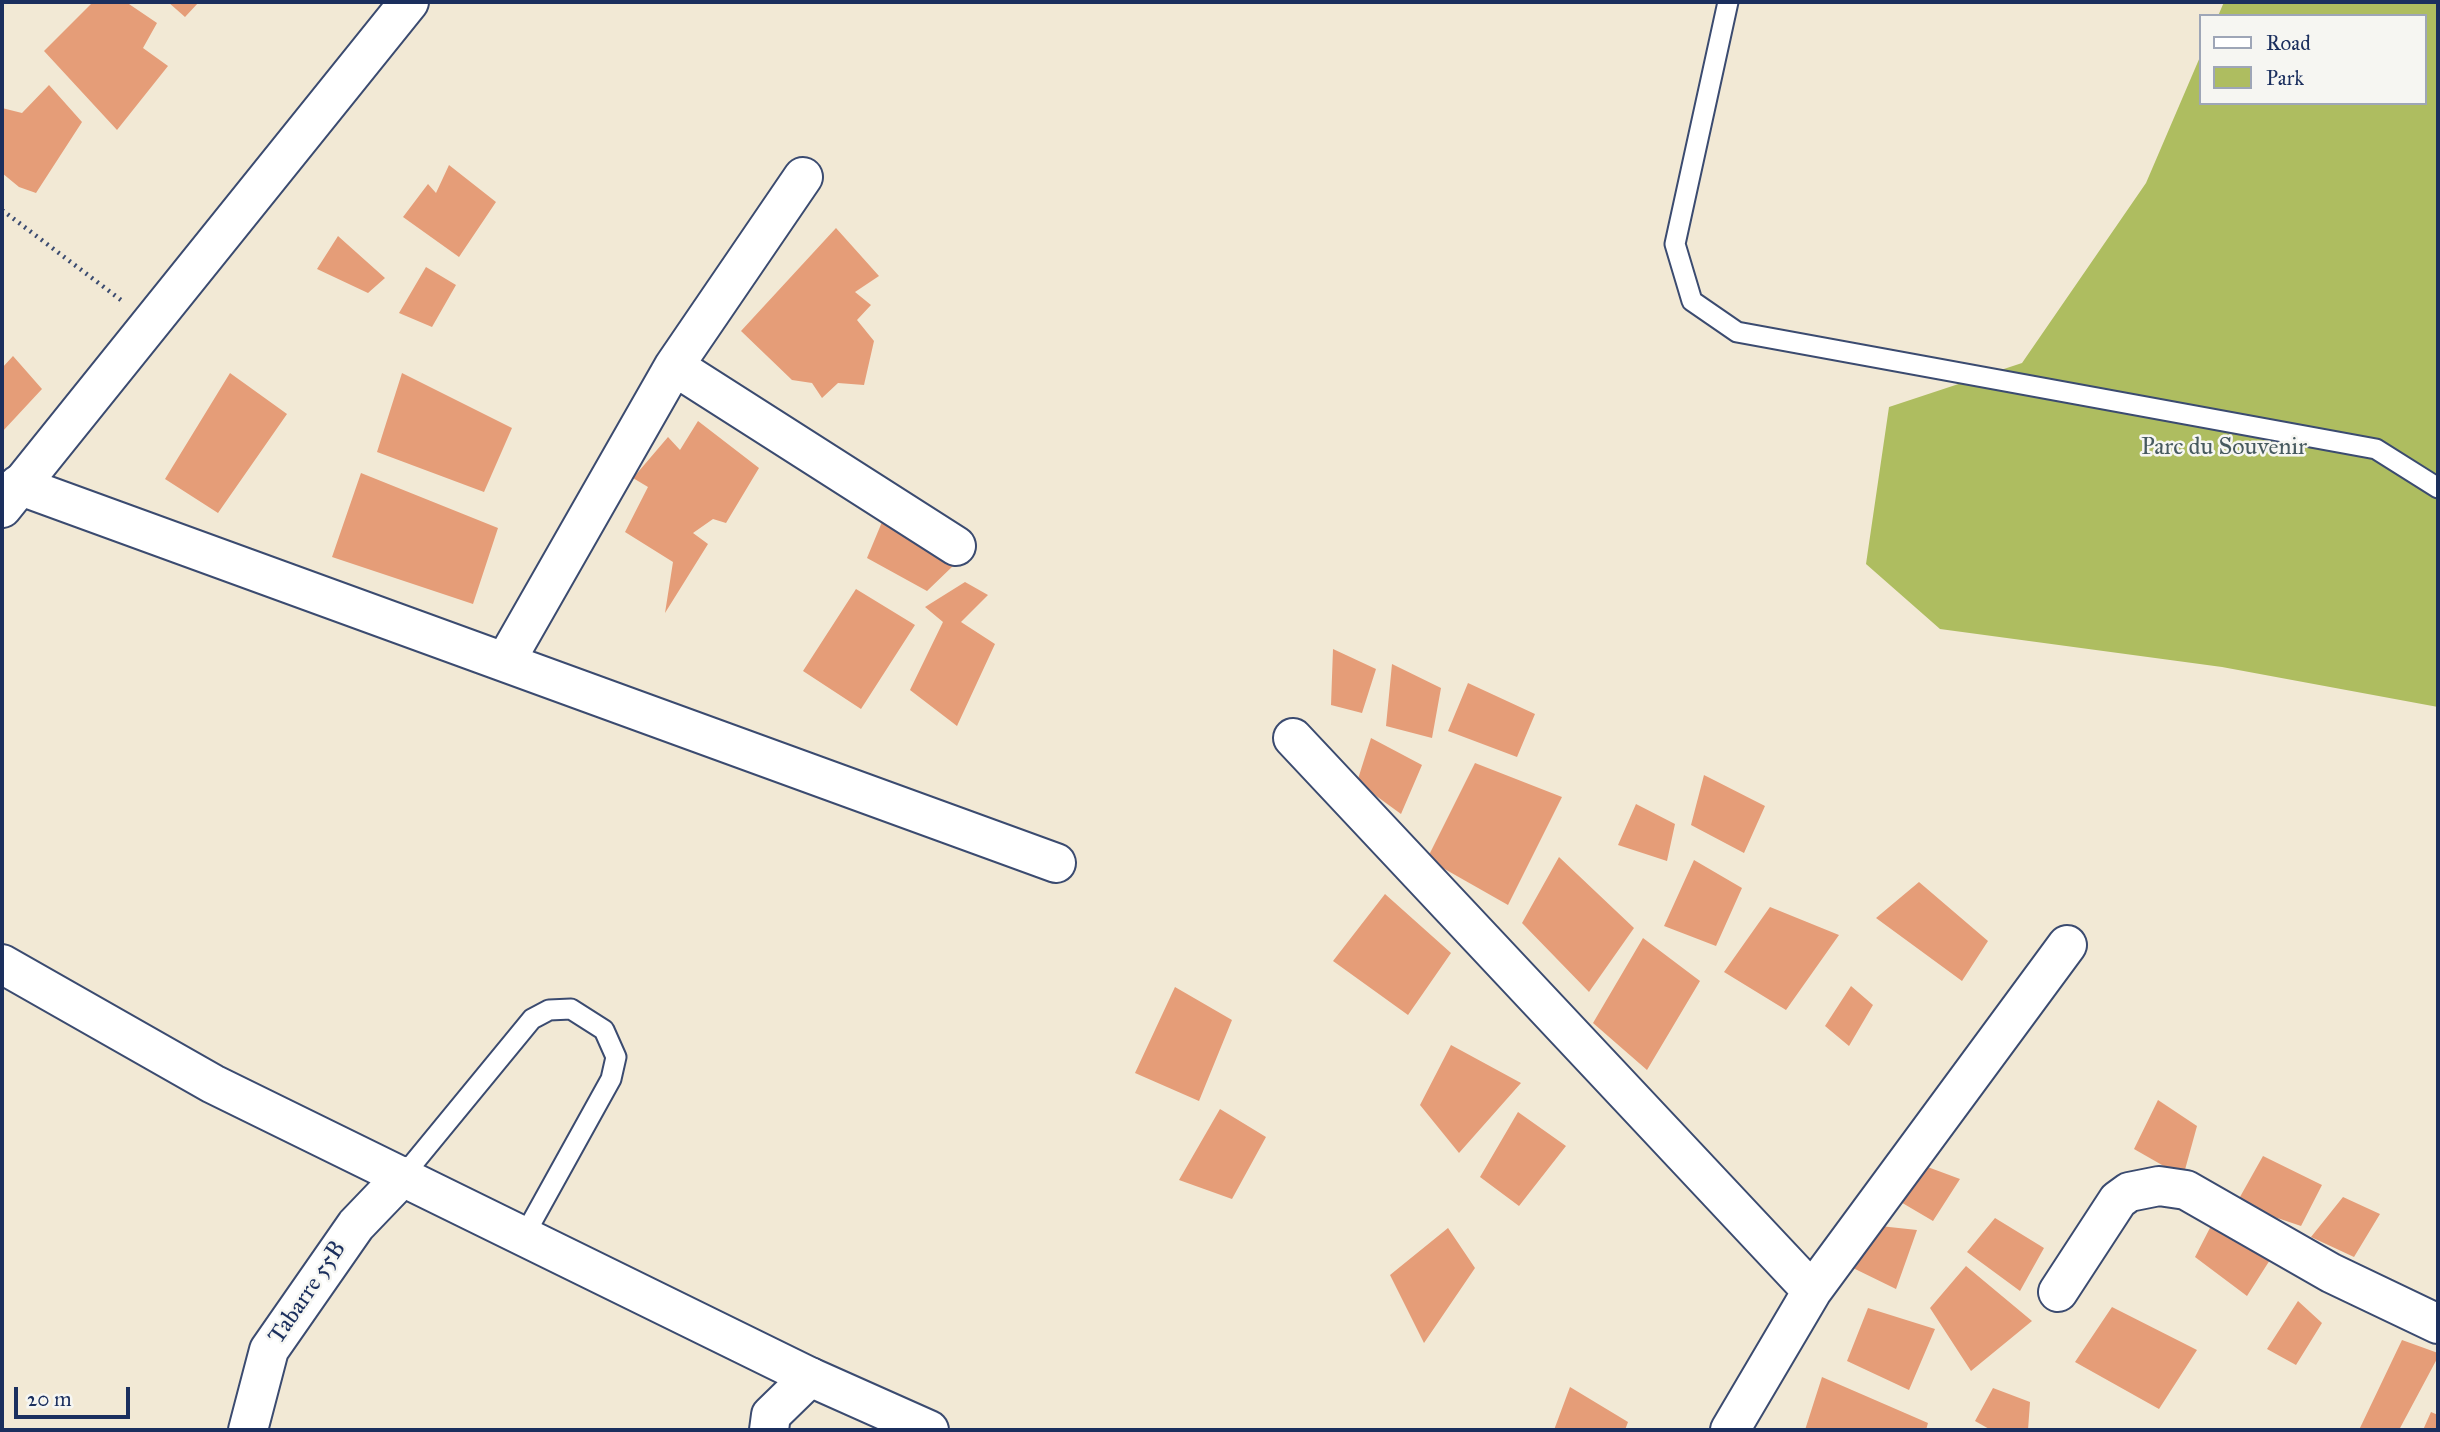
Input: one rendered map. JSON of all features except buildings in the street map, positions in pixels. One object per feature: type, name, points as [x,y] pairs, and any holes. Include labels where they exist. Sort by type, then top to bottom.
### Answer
[{"type":"street","points":[[409,2],[10,497],[505,662],[1056,863]]},
{"type":"street","points":[[505,662],[674,366],[803,177]]},
{"type":"street","points":[[674,366],[956,545]]},
{"type":"street","points":[[1293,738],[1812,1291]]},
{"type":"street","points":[[1730,1430],[1812,1291],[2067,945]]},
{"type":"street","points":[[2,964],[213,1084],[810,1377],[929,1430]]},
{"type":"street","name":"Tabarre 55B","points":[[248,1430],[269,1349],[356,1224],[404,1176]]},
{"type":"street","points":[[2058,1292],[2119,1200],[2129,1192],[2159,1186],[2186,1190],[2331,1273],[2438,1324]]},
{"type":"street","points":[[769,1430],[771,1415],[810,1377]]},
{"type":"lane","points":[[1728,2],[1675,244],[1692,301],[1737,332],[2376,449],[2438,488]]},
{"type":"lane","points":[[404,1176],[532,1019],[549,1010],[571,1009],[604,1030],[616,1057],[611,1079],[524,1236]]},
{"type":"path","points":[[2,210],[151,321]]},
{"type":"green space","name":"Parc du Souvenir","points":[[2224,2],[2438,2],[2438,707],[2222,667],[1940,629],[1866,564],[1889,407],[2022,363],[2146,183],[2198,62],[2198,105],[2426,105],[2426,14],[2219,14]]}]
